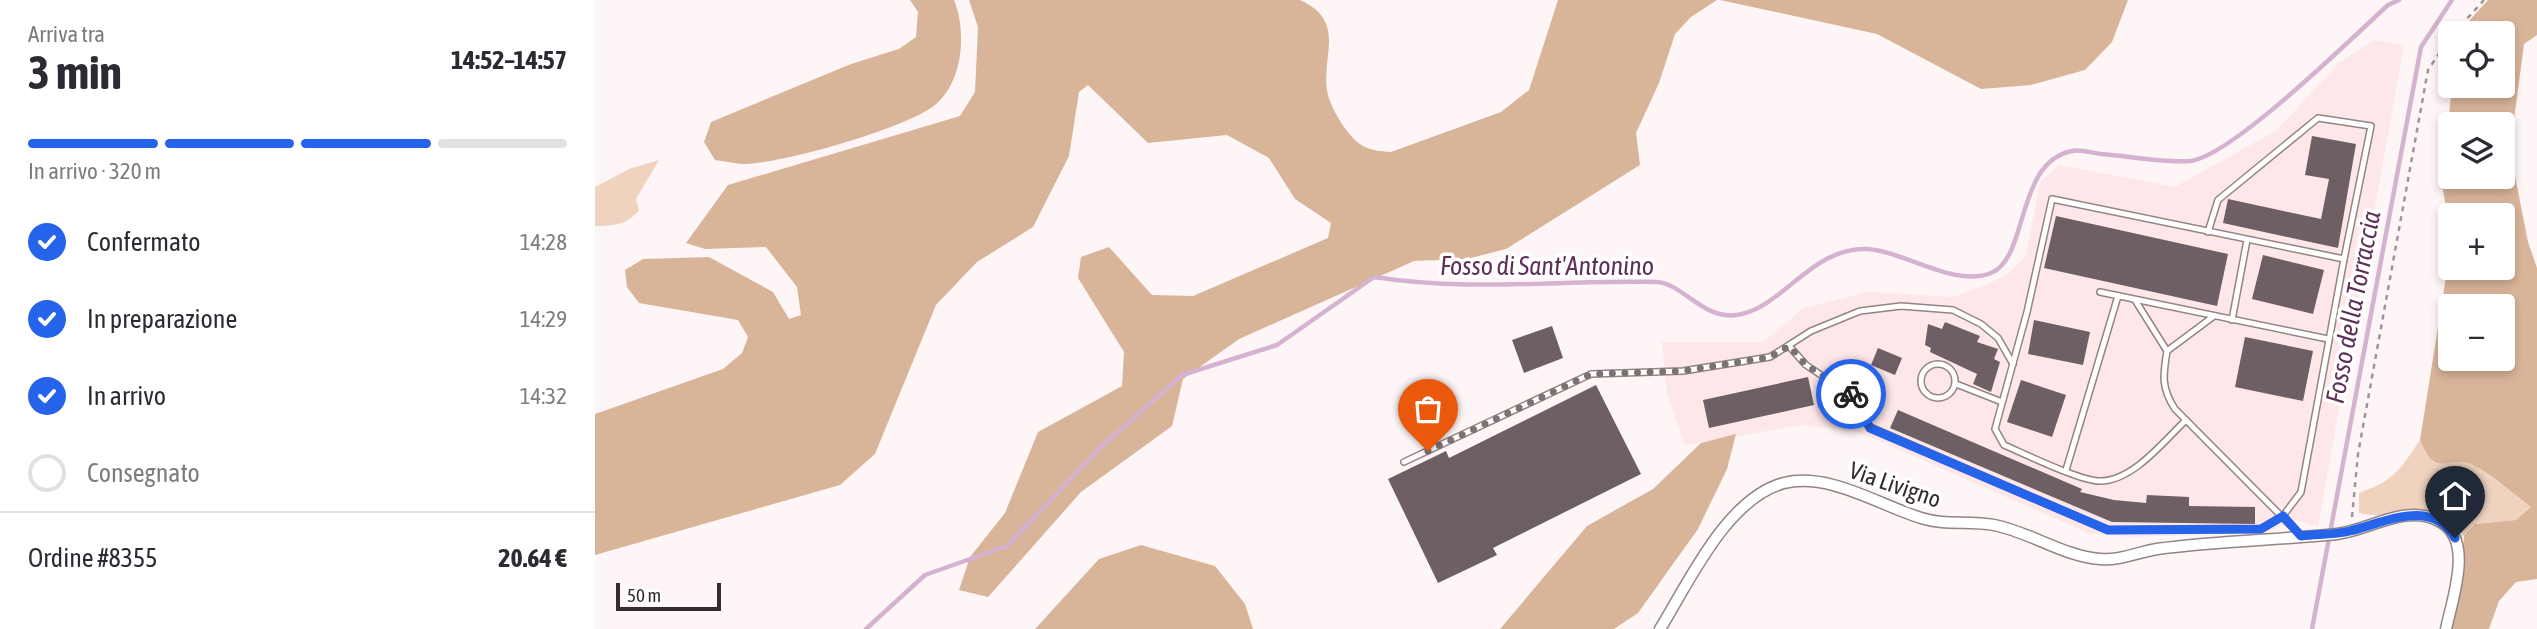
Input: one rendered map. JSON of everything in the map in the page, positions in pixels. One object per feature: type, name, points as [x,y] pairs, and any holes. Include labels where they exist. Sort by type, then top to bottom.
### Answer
[{"type":"street","name":"Via Livigno","points":[[1660,629],[1717,537],[1748,501],[1771,488],[1797,481],[1834,486],[1938,523],[2001,526],[2097,559],[2112,559],[2157,550],[2337,534],[2391,518],[2427,516],[2448,527],[2459,552],[2446,629]]},
{"type":"lane","points":[[1789,346],[1806,365],[1854,397],[1870,428],[2108,530],[2261,529],[2283,516],[2301,492],[2328,339],[2371,126],[2318,118],[2218,200],[2208,232]]},
{"type":"lane","points":[[2186,420],[2141,462],[2113,479],[2095,481],[2004,445],[1995,429],[2052,199],[2344,259]]},
{"type":"lane","points":[[2232,320],[2247,240]]},
{"type":"lane","points":[[2100,292],[2328,339]]},
{"type":"lane","points":[[2066,470],[2118,296]]},
{"type":"lane","points":[[2134,299],[2167,351],[2162,380],[2164,392],[2186,420],[2301,536]]},
{"type":"lane","points":[[1404,462],[1591,374],[1683,371],[1770,357],[1811,331],[1860,311],[1901,306],[1932,306],[1953,310],[1981,324],[1998,338],[2013,364]]},
{"type":"lane","points":[[2167,351],[2214,316]]},
{"type":"lane","points":[[1937,364],[1951,369],[1957,380],[1955,384],[1952,392],[1938,399],[1924,391],[1920,383],[1925,370],[1937,364]]},
{"type":"lane","points":[[1955,384],[2002,402]]},
{"type":"path","points":[[2465,21],[2484,0]]},
{"type":"path","points":[[2352,531],[2358,454],[2428,70],[2438,55]]},
{"type":"shaded area","points":[[910,0],[954,0],[958,13],[961,41],[957,70],[952,83],[935,105],[898,124],[812,152],[759,163],[741,164],[715,160],[704,142],[711,122],[851,64],[899,49],[916,37],[918,12]]},
{"type":"shaded area","points":[[969,0],[1300,0],[1315,9],[1324,19],[1328,30],[1326,81],[1328,95],[1341,122],[1350,135],[1364,146],[1391,152],[1501,112],[1529,90],[1558,0],[1717,0],[1691,17],[1675,34],[1659,83],[1636,133],[1640,165],[1506,249],[1467,259],[1414,261],[1239,339],[1183,379],[1172,426],[1081,492],[988,597],[959,590],[970,557],[1005,513],[1038,432],[1122,386],[1124,352],[1078,278],[1081,257],[1109,247],[1152,295],[1193,296],[1328,238],[1331,223],[1295,199],[1269,158],[1227,135],[1148,143],[1088,85],[1079,92],[1069,156],[1033,227],[977,262],[936,305],[875,454],[840,485],[595,555],[595,414],[723,369],[742,353],[748,337],[738,320],[639,303],[627,287],[625,270],[643,259],[709,257],[773,292],[789,319],[801,315],[797,287],[766,247],[705,249],[686,243],[728,185],[960,116],[975,92],[978,27]]},
{"type":"shaded area","points":[[1720,0],[2128,0],[2112,42],[2085,70],[2031,85],[1981,89],[1877,34]]},
{"type":"shaded area","points":[[2488,0],[2537,0],[2537,35],[2524,44],[2515,112],[2449,112],[2451,98],[2515,98],[2515,21],[2469,21]]},
{"type":"shaded area","points":[[2374,40],[2404,45],[2318,527],[2296,520],[2288,529],[2283,525],[2268,532],[2130,537],[2088,533],[1859,432],[1802,425],[1685,445],[1667,394],[1662,342],[1763,342],[1804,308],[1868,292],[1954,297],[2004,277],[2026,256],[2040,182],[2059,165],[2175,187],[2277,130],[2340,62]]},
{"type":"shaded area","points":[[659,160],[636,199],[639,210],[635,215],[619,224],[595,226],[595,187],[629,169]]},
{"type":"shaded area","points":[[2515,176],[2528,242],[2537,268],[2537,579],[2516,582],[2499,601],[2489,629],[2451,629],[2462,571],[2464,536],[2475,524],[2516,520],[2531,507],[2473,465],[2465,462],[2444,464],[2432,460],[2420,440],[2438,327],[2438,371],[2515,371],[2515,294],[2443,294],[2446,280],[2515,280],[2515,203],[2445,203],[2443,189],[2515,189]]},
{"type":"shaded area","points":[[1736,434],[1727,469],[1698,529],[1638,613],[1614,629],[1500,629],[1587,526],[1653,489],[1701,443]]},
{"type":"shaded area","points":[[2420,440],[2433,460],[2444,464],[2465,462],[2473,465],[2531,507],[2516,520],[2475,524],[2464,536],[2450,521],[2438,513],[2426,510],[2375,515],[2359,513],[2359,493],[2389,479],[2407,460]]},
{"type":"shaded area","points":[[1141,545],[1215,566],[1245,604],[1253,629],[1035,629],[1099,559]]},
{"type":"building","points":[[2312,136],[2356,144],[2338,248],[2223,223],[2228,199],[2321,219],[2329,179],[2305,175]]},
{"type":"building","points":[[2056,216],[2228,254],[2217,306],[2044,268]]},
{"type":"building","points":[[2263,255],[2324,270],[2313,314],[2252,299]]},
{"type":"building","points":[[2034,320],[2090,332],[2083,365],[2028,354]]},
{"type":"building","points":[[1945,322],[1980,336],[1977,342],[1998,349],[1994,359],[2000,362],[1991,392],[1973,384],[1977,374],[1930,352],[1931,348],[1925,345],[1928,324],[1942,329]]},
{"type":"building","points":[[1552,326],[1563,358],[1524,373],[1512,340]]},
{"type":"building","points":[[2245,337],[2313,351],[2303,401],[2235,387]]},
{"type":"building","points":[[1878,348],[1902,358],[1895,375],[1871,365]]},
{"type":"building","points":[[1808,377],[1814,405],[1709,428],[1703,400]]},
{"type":"building","points":[[2021,380],[2066,395],[2052,437],[2007,422]]},
{"type":"building","points":[[1596,385],[1641,474],[1493,548],[1497,555],[1438,583],[1388,479],[1446,451],[1449,458]]},
{"type":"building","points":[[1826,387],[1846,398],[1838,416],[1818,407]]},
{"type":"building","points":[[1898,410],[2082,489],[2080,492],[2114,500],[2146,503],[2147,495],[2189,497],[2189,506],[2255,507],[2255,524],[2112,522],[1890,428]]},
{"type":"waterway","name":"Fosso di Sant'Antonino","points":[[866,629],[925,575],[1007,546],[1101,447],[1182,375],[1277,345],[1374,277],[1481,285],[1657,282],[1675,288],[1714,312],[1737,315],[1769,302],[1813,268],[1846,251],[1880,251],[1961,276],[1991,273],[2003,264],[2012,249],[2031,190],[2054,159],[2072,151],[2168,161],[2190,161],[2209,154],[2261,118],[2388,5],[2399,0]]},
{"type":"waterway","name":"Fosso della Torraccia","points":[[2312,629],[2421,47],[2452,0]]},
{"type":"way so far","points":[[1428,451],[1591,374],[1683,371],[1770,357],[1789,346],[1806,365],[1851,394]]},
{"type":"route","points":[[1851,394],[1870,428],[2108,530],[2140,532],[2261,529],[2283,516],[2301,536],[2337,534],[2391,518],[2427,516],[2448,527],[2455,538]]}]
